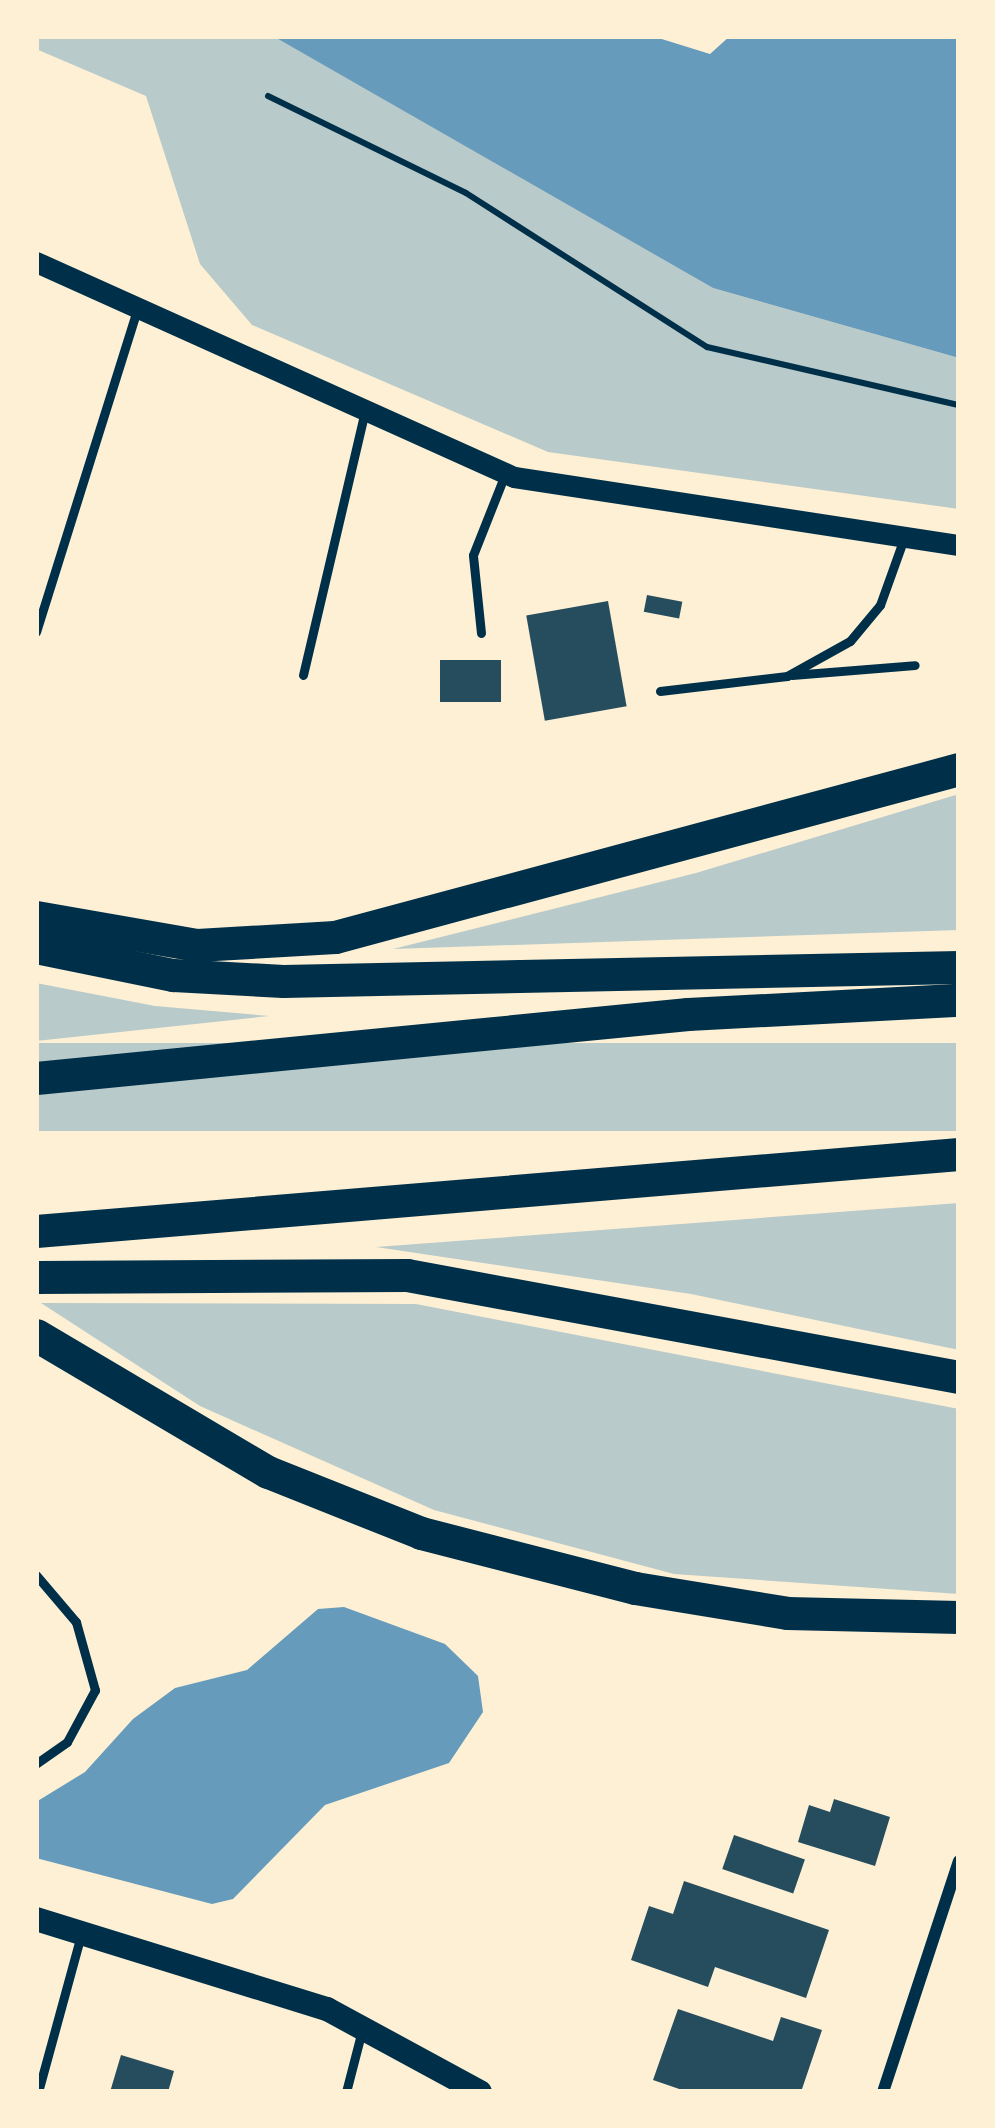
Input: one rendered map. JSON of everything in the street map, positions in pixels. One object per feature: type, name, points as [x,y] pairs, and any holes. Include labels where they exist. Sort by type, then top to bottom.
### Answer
[{"type":"highway","points":[[36,917],[197,945],[334,937],[959,769]]},
{"type":"highway","points":[[36,947],[173,975],[283,981],[959,967]]},
{"type":"highway","points":[[36,1078],[688,1014],[959,1000]]},
{"type":"highway","points":[[36,1231],[959,1154]]},
{"type":"highway","points":[[36,1277],[163,1275],[497,1285],[959,1377]]},
{"type":"highway","points":[[36,1335],[268,1472],[421,1533],[635,1588],[787,1613],[959,1617]]},
{"type":"main road","points":[[36,1919],[363,2025],[480,2092]]},
{"type":"street","points":[[36,262],[136,313],[505,474],[959,545]]},
{"type":"street","points":[[883,2092],[959,1861]]},
{"type":"lane","points":[[36,632],[136,313]]},
{"type":"lane","points":[[303,675],[364,415]]},
{"type":"lane","points":[[481,633],[473,556],[505,474]]},
{"type":"lane","points":[[787,676],[850,641],[880,605],[904,538]]},
{"type":"lane","points":[[660,692],[915,665]]},
{"type":"lane","points":[[36,1575],[76,1622],[95,1690],[67,1742],[36,1764]]},
{"type":"lane","points":[[38,2092],[82,1933]]},
{"type":"lane","points":[[346,2092],[363,2025]]},
{"type":"path","points":[[268,96],[466,193],[707,347],[959,405]]},
{"type":"shaded area","points":[[36,36],[276,37],[713,288],[959,358],[959,509],[548,452],[252,325],[200,264],[146,96],[36,49]]},
{"type":"shaded area","points":[[959,794],[959,930],[393,949],[696,873]]},
{"type":"shaded area","points":[[36,983],[155,1006],[269,1016],[36,1041]]},
{"type":"shaded area","points":[[36,1043],[959,1043],[959,1131],[36,1131]]},
{"type":"shaded area","points":[[959,1203],[959,1350],[691,1294],[376,1247]]},
{"type":"shaded area","points":[[41,1303],[416,1304],[959,1409],[959,1594],[674,1574],[434,1510],[200,1406]]},
{"type":"water","points":[[273,36],[652,36],[710,54],[730,36],[959,36],[959,358],[713,288]]},
{"type":"water","points":[[344,1607],[445,1644],[478,1676],[483,1712],[449,1763],[325,1805],[233,1899],[212,1904],[36,1858],[36,1802],[85,1772],[133,1719],[175,1688],[247,1670],[318,1609]]},
{"type":"building","points":[[647,595],[682,602],[679,619],[644,612]]},
{"type":"building","points":[[608,601],[627,706],[545,721],[526,615]]},
{"type":"building","points":[[440,660],[501,660],[501,702],[440,702]]},
{"type":"building","points":[[834,1799],[890,1817],[875,1866],[798,1842],[809,1805],[830,1812]]},
{"type":"building","points":[[734,1835],[805,1859],[793,1893],[722,1869]]},
{"type":"building","points":[[684,1881],[829,1930],[806,1998],[715,1967],[708,1987],[631,1960],[649,1906],[673,1914]]},
{"type":"building","points":[[678,2009],[773,2041],[781,2017],[822,2030],[801,2092],[688,2092],[653,2080]]},
{"type":"building","points":[[121,2055],[174,2071],[168,2092],[110,2092]]}]
